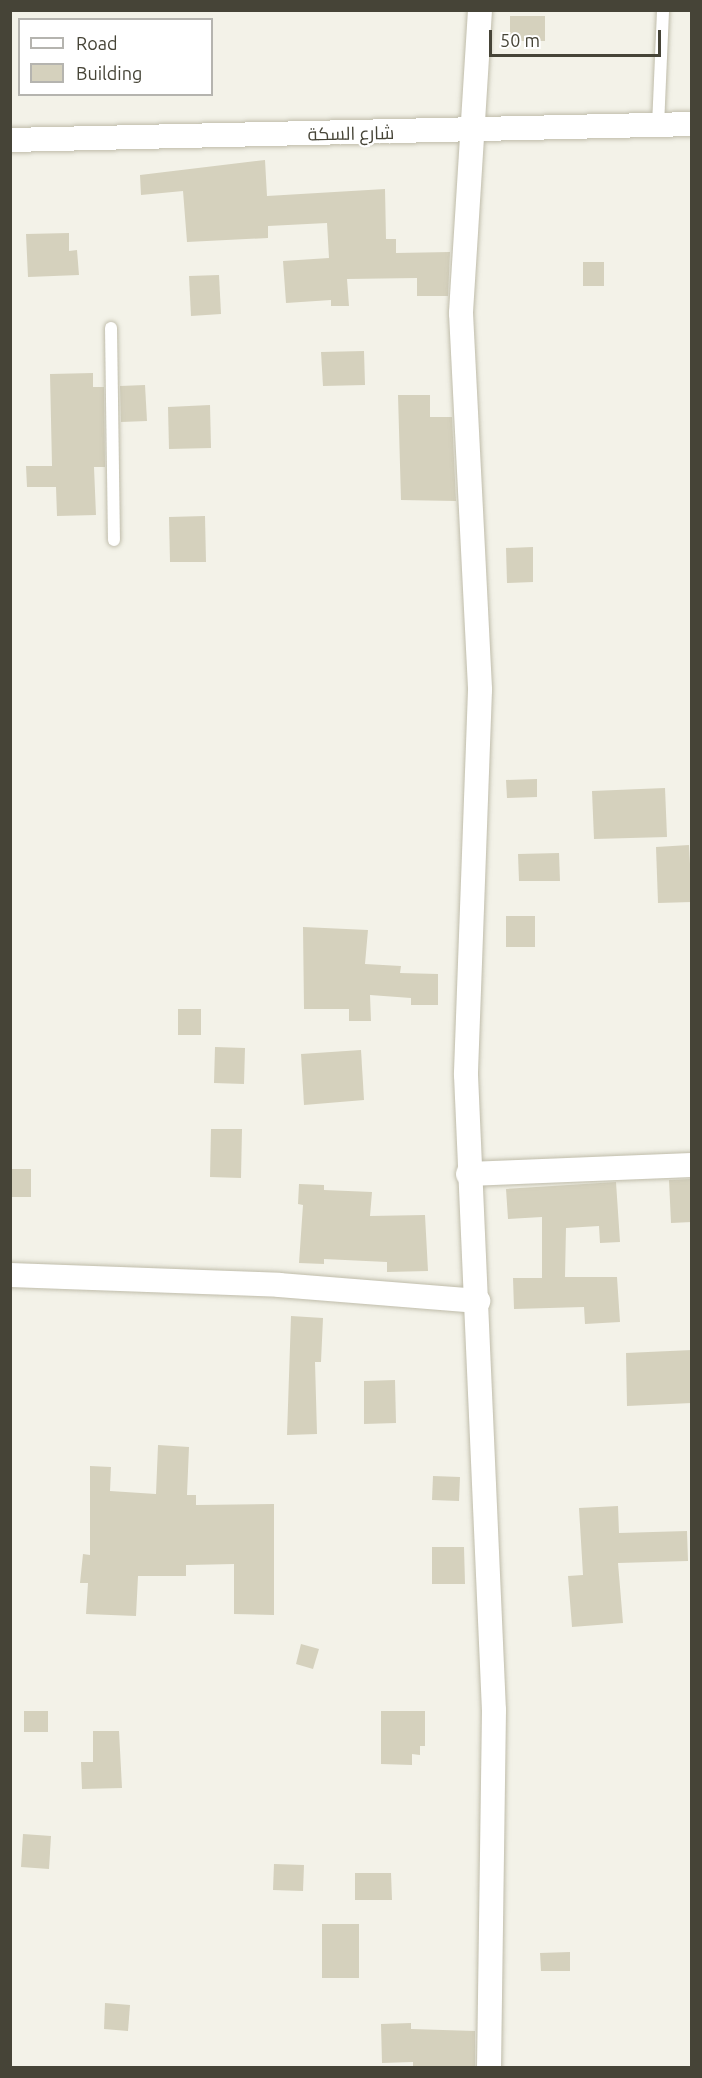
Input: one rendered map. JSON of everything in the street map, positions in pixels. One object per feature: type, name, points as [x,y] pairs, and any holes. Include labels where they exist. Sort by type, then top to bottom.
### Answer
[{"type":"street","points":[[480,10],[475,129],[460,313],[480,690],[466,1075],[468,1174],[478,1301],[494,1710],[489,2067]]},
{"type":"street","name":"شارع السكة","points":[[10,140],[692,124]]},
{"type":"street","points":[[468,1174],[692,1165]]},
{"type":"street","points":[[10,1275],[279,1285],[478,1301]]},
{"type":"lane","points":[[658,126],[663,10]]},
{"type":"lane","points":[[111,328],[114,540]]},
{"type":"building","points":[[510,16],[545,16],[545,41],[510,41]]},
{"type":"building","points":[[265,160],[267,196],[385,189],[386,239],[396,239],[396,253],[450,252],[448,296],[417,296],[417,278],[347,279],[349,306],[331,306],[331,300],[286,303],[283,261],[329,258],[327,223],[268,226],[268,238],[187,242],[183,191],[141,195],[140,175]]},
{"type":"building","points":[[69,233],[69,251],[77,250],[79,275],[28,277],[26,234]]},
{"type":"building","points":[[583,262],[604,262],[604,286],[583,286]]},
{"type":"building","points":[[219,275],[221,314],[191,316],[189,276]]},
{"type":"building","points":[[364,351],[365,385],[323,386],[321,352]]},
{"type":"building","points":[[93,373],[93,387],[104,387],[105,467],[94,467],[96,515],[57,516],[56,487],[27,487],[26,466],[52,466],[50,374]]},
{"type":"building","points":[[145,385],[147,421],[121,422],[120,386]]},
{"type":"building","points":[[398,395],[430,395],[430,417],[452,417],[456,501],[401,500]]},
{"type":"building","points":[[210,405],[211,448],[169,449],[168,407]]},
{"type":"building","points":[[205,516],[206,562],[170,562],[169,517]]},
{"type":"building","points":[[533,547],[533,582],[507,583],[506,548]]},
{"type":"building","points":[[537,779],[537,797],[507,798],[506,780]]},
{"type":"building","points":[[665,788],[667,837],[594,839],[592,791]]},
{"type":"building","points":[[689,845],[692,902],[658,903],[656,847]]},
{"type":"building","points":[[559,853],[560,881],[519,881],[518,854]]},
{"type":"building","points":[[506,916],[535,916],[535,947],[506,947]]},
{"type":"building","points":[[303,927],[368,930],[365,964],[401,966],[400,973],[438,974],[438,1005],[411,1005],[411,998],[370,995],[371,1021],[349,1021],[349,1009],[304,1009]]},
{"type":"building","points":[[178,1009],[201,1009],[201,1035],[178,1035]]},
{"type":"building","points":[[215,1047],[245,1048],[244,1084],[214,1083]]},
{"type":"building","points":[[361,1050],[364,1100],[304,1105],[301,1054]]},
{"type":"building","points":[[211,1129],[242,1129],[241,1178],[210,1177]]},
{"type":"building","points":[[10,1169],[31,1169],[31,1197],[10,1197]]},
{"type":"building","points":[[692,1179],[692,1222],[671,1223],[669,1180]]},
{"type":"building","points":[[616,1182],[620,1242],[600,1243],[599,1226],[566,1228],[565,1277],[617,1277],[620,1322],[585,1324],[584,1307],[514,1309],[513,1278],[542,1278],[542,1217],[508,1219],[506,1189]]},
{"type":"building","points":[[299,1184],[324,1185],[324,1190],[372,1192],[370,1216],[425,1215],[428,1271],[387,1272],[387,1262],[324,1259],[324,1264],[299,1263],[303,1205],[298,1204]]},
{"type":"building","points":[[291,1316],[323,1318],[321,1362],[315,1362],[317,1434],[287,1435]]},
{"type":"building","points":[[692,1350],[692,1403],[627,1406],[626,1353]]},
{"type":"building","points":[[395,1380],[396,1423],[364,1424],[364,1381]]},
{"type":"building","points":[[158,1445],[189,1447],[187,1495],[196,1495],[196,1505],[274,1504],[274,1615],[234,1614],[234,1564],[186,1565],[186,1576],[138,1576],[136,1616],[86,1614],[88,1583],[80,1583],[83,1554],[90,1555],[90,1466],[111,1467],[110,1491],[156,1494]]},
{"type":"building","points":[[433,1476],[460,1477],[459,1501],[432,1500]]},
{"type":"building","points":[[618,1506],[619,1533],[687,1531],[688,1561],[618,1563],[623,1623],[572,1627],[568,1576],[583,1575],[579,1508]]},
{"type":"building","points":[[432,1547],[464,1547],[465,1584],[432,1584]]},
{"type":"building","points":[[301,1644],[319,1649],[313,1669],[296,1664]]},
{"type":"building","points":[[24,1711],[48,1711],[48,1732],[24,1732]]},
{"type":"building","points":[[381,1711],[425,1711],[425,1746],[420,1746],[420,1755],[412,1754],[412,1765],[381,1764]]},
{"type":"building","points":[[93,1731],[119,1731],[122,1788],[82,1789],[81,1762],[93,1762]]},
{"type":"building","points":[[23,1834],[51,1836],[49,1869],[21,1867]]},
{"type":"building","points":[[274,1864],[304,1865],[303,1891],[273,1890]]},
{"type":"building","points":[[355,1873],[391,1873],[392,1900],[355,1900]]},
{"type":"building","points":[[322,1924],[359,1924],[359,1978],[322,1978]]},
{"type":"building","points":[[570,1952],[570,1971],[541,1971],[540,1953]]},
{"type":"building","points":[[105,2003],[130,2005],[128,2031],[104,2029]]},
{"type":"building","points":[[411,2023],[411,2029],[475,2031],[475,2067],[413,2067],[413,2062],[382,2063],[381,2024]]}]
